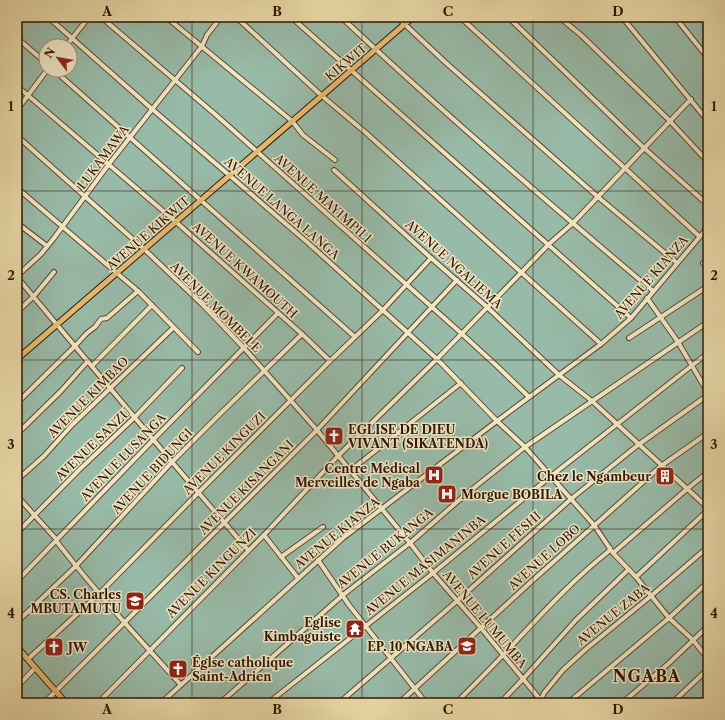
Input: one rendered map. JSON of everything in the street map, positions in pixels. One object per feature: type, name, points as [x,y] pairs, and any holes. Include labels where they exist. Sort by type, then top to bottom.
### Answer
[{"type":"main road","name":"KIKWIT","points":[[292,121],[413,17]]},
{"type":"main road","name":"AVENUE KIKWIT","points":[[17,358],[292,121]]},
{"type":"main road","points":[[17,647],[66,703]]},
{"type":"street","name":"AVENUE LANGA LANGA","points":[[48,17],[72,38]]},
{"type":"street","points":[[72,38],[89,17]]},
{"type":"street","name":"AVENUE MAYIMPILI","points":[[101,17],[216,116],[461,333],[529,397]]},
{"type":"street","points":[[166,17],[292,121],[304,135],[335,160]]},
{"type":"street","name":"LUKAMAWA","points":[[17,276],[41,254],[86,196],[108,164],[202,46],[207,35],[221,17]]},
{"type":"street","points":[[236,17],[322,96],[366,132],[601,344]]},
{"type":"street","points":[[291,17],[631,318]]},
{"type":"street","points":[[341,17],[376,50],[573,224],[653,290]]},
{"type":"street","points":[[397,17],[445,62],[598,197],[677,263]]},
{"type":"street","points":[[460,17],[699,236]]},
{"type":"street","points":[[508,17],[644,148],[708,205]]},
{"type":"street","points":[[560,17],[581,35],[669,121],[708,162]]},
{"type":"street","points":[[622,17],[708,121]]},
{"type":"street","points":[[674,17],[708,58]]},
{"type":"street","points":[[17,38],[38,56]]},
{"type":"street","name":"AVENUE LANGA LANGA","points":[[78,43],[437,359],[497,421],[525,447],[594,525],[613,553],[636,577],[669,618],[693,640],[708,659]]},
{"type":"street","points":[[17,110],[41,78]]},
{"type":"street","points":[[63,78],[355,337]]},
{"type":"street","name":"AVENUE KWAMOUTH","points":[[17,86],[176,222],[302,334],[330,361]]},
{"type":"street","name":"AVENUE KINGUNZI","points":[[98,703],[264,535],[338,456],[437,359],[549,244],[573,224],[691,99]]},
{"type":"street","name":"AVENUE MOMBELE","points":[[17,136],[86,196],[203,305],[244,348],[317,430],[382,510]]},
{"type":"street","name":"AVENUE NGALIEMA","points":[[334,170],[487,307],[559,375],[592,401],[708,509]]},
{"type":"street","points":[[17,188],[138,291],[198,352]]},
{"type":"street","points":[[17,223],[47,246]]},
{"type":"street","name":"AVENUE KIANZA","points":[[162,703],[343,538],[601,344],[631,318],[653,290],[708,227]]},
{"type":"street","name":"AVENUE KINGUZI","points":[[28,659],[99,594],[330,361],[407,286],[431,258]]},
{"type":"street","points":[[703,263],[708,259]]},
{"type":"street","points":[[17,312],[34,296],[54,272]]},
{"type":"street","points":[[17,276],[198,493],[248,550]]},
{"type":"street","name":"AVENUE KISANGANI","points":[[44,703],[317,430],[457,280]]},
{"type":"street","points":[[629,338],[708,286]]},
{"type":"street","points":[[17,402],[101,319],[107,318],[138,291]]},
{"type":"street","points":[[647,298],[678,342],[708,394]]},
{"type":"street","points":[[92,366],[152,306]]},
{"type":"street","name":"AVENUE LUSANGA","points":[[17,581],[278,313]]},
{"type":"street","name":"AVENUE BUKANGA","points":[[220,703],[343,595],[410,543],[464,495],[525,447],[708,322]]},
{"type":"street","name":"AVENUE KIMBAO","points":[[17,480],[44,456],[72,425],[173,328]]},
{"type":"street","name":"AVENUE BIDUNGI","points":[[17,622],[76,566],[172,462],[302,334]]},
{"type":"street","name":"AVENUE MASIMANINBA","points":[[268,703],[433,573],[616,424],[708,353]]},
{"type":"street","points":[[17,434],[61,391],[88,361]]},
{"type":"street","name":"AVENUE SANZU","points":[[17,533],[135,417],[182,368]]},
{"type":"street","points":[[351,470],[461,383]]},
{"type":"street","name":"AVENUE FESHI","points":[[339,703],[390,657],[457,601],[571,499],[638,445],[708,394]]},
{"type":"street","name":"AVENUE LOBO","points":[[399,703],[661,466],[708,433]]},
{"type":"street","points":[[613,553],[687,488],[708,472]]},
{"type":"street","points":[[17,496],[57,540],[57,542],[99,594],[181,685]]},
{"type":"street","points":[[636,577],[708,509]]},
{"type":"street","name":"AVENUE LUMUMBA","points":[[382,510],[433,573],[504,655],[541,702]]},
{"type":"street","points":[[281,557],[323,527]]},
{"type":"street","points":[[264,535],[298,578]]},
{"type":"street","name":"AVENUE ZABA","points":[[541,702],[544,693],[563,670],[708,547]]},
{"type":"street","points":[[456,703],[569,586],[584,571],[609,551],[610,548]]},
{"type":"street","points":[[318,560],[365,626],[426,703]]},
{"type":"street","points":[[500,703],[576,620],[628,570]]},
{"type":"street","points":[[568,703],[669,618],[708,582]]},
{"type":"street","points":[[622,703],[708,626]]},
{"type":"street","points":[[17,687],[36,668]]},
{"type":"street","points":[[672,703],[708,669]]},
{"type":"shaded area","points":[[17,17],[708,17],[708,703],[17,703]]},
{"type":"place","name":"EGLISE DE DIEU VIVANT (SIKATENDA)","points":[[334,436]]},
{"type":"place","name":"Centre Médical Merveilles de Ngaba","points":[[434,475]]},
{"type":"place","name":"Chez le Ngambeur","points":[[665,476]]},
{"type":"place","name":"Morgue BOBILA","points":[[447,494]]},
{"type":"place","name":"CS. Charles MBUTAMUTU","points":[[135,601]]},
{"type":"place","name":"Eglise Kimbaguiste","points":[[355,629]]},
{"type":"place","name":"EP. 10 NGABA","points":[[467,646]]},
{"type":"place","name":"JW","points":[[54,647]]},
{"type":"place","name":"Églse catholique Saint-Adrien","points":[[178,669]]},
{"type":"district","name":"NGABA","points":[[647,676]]}]
